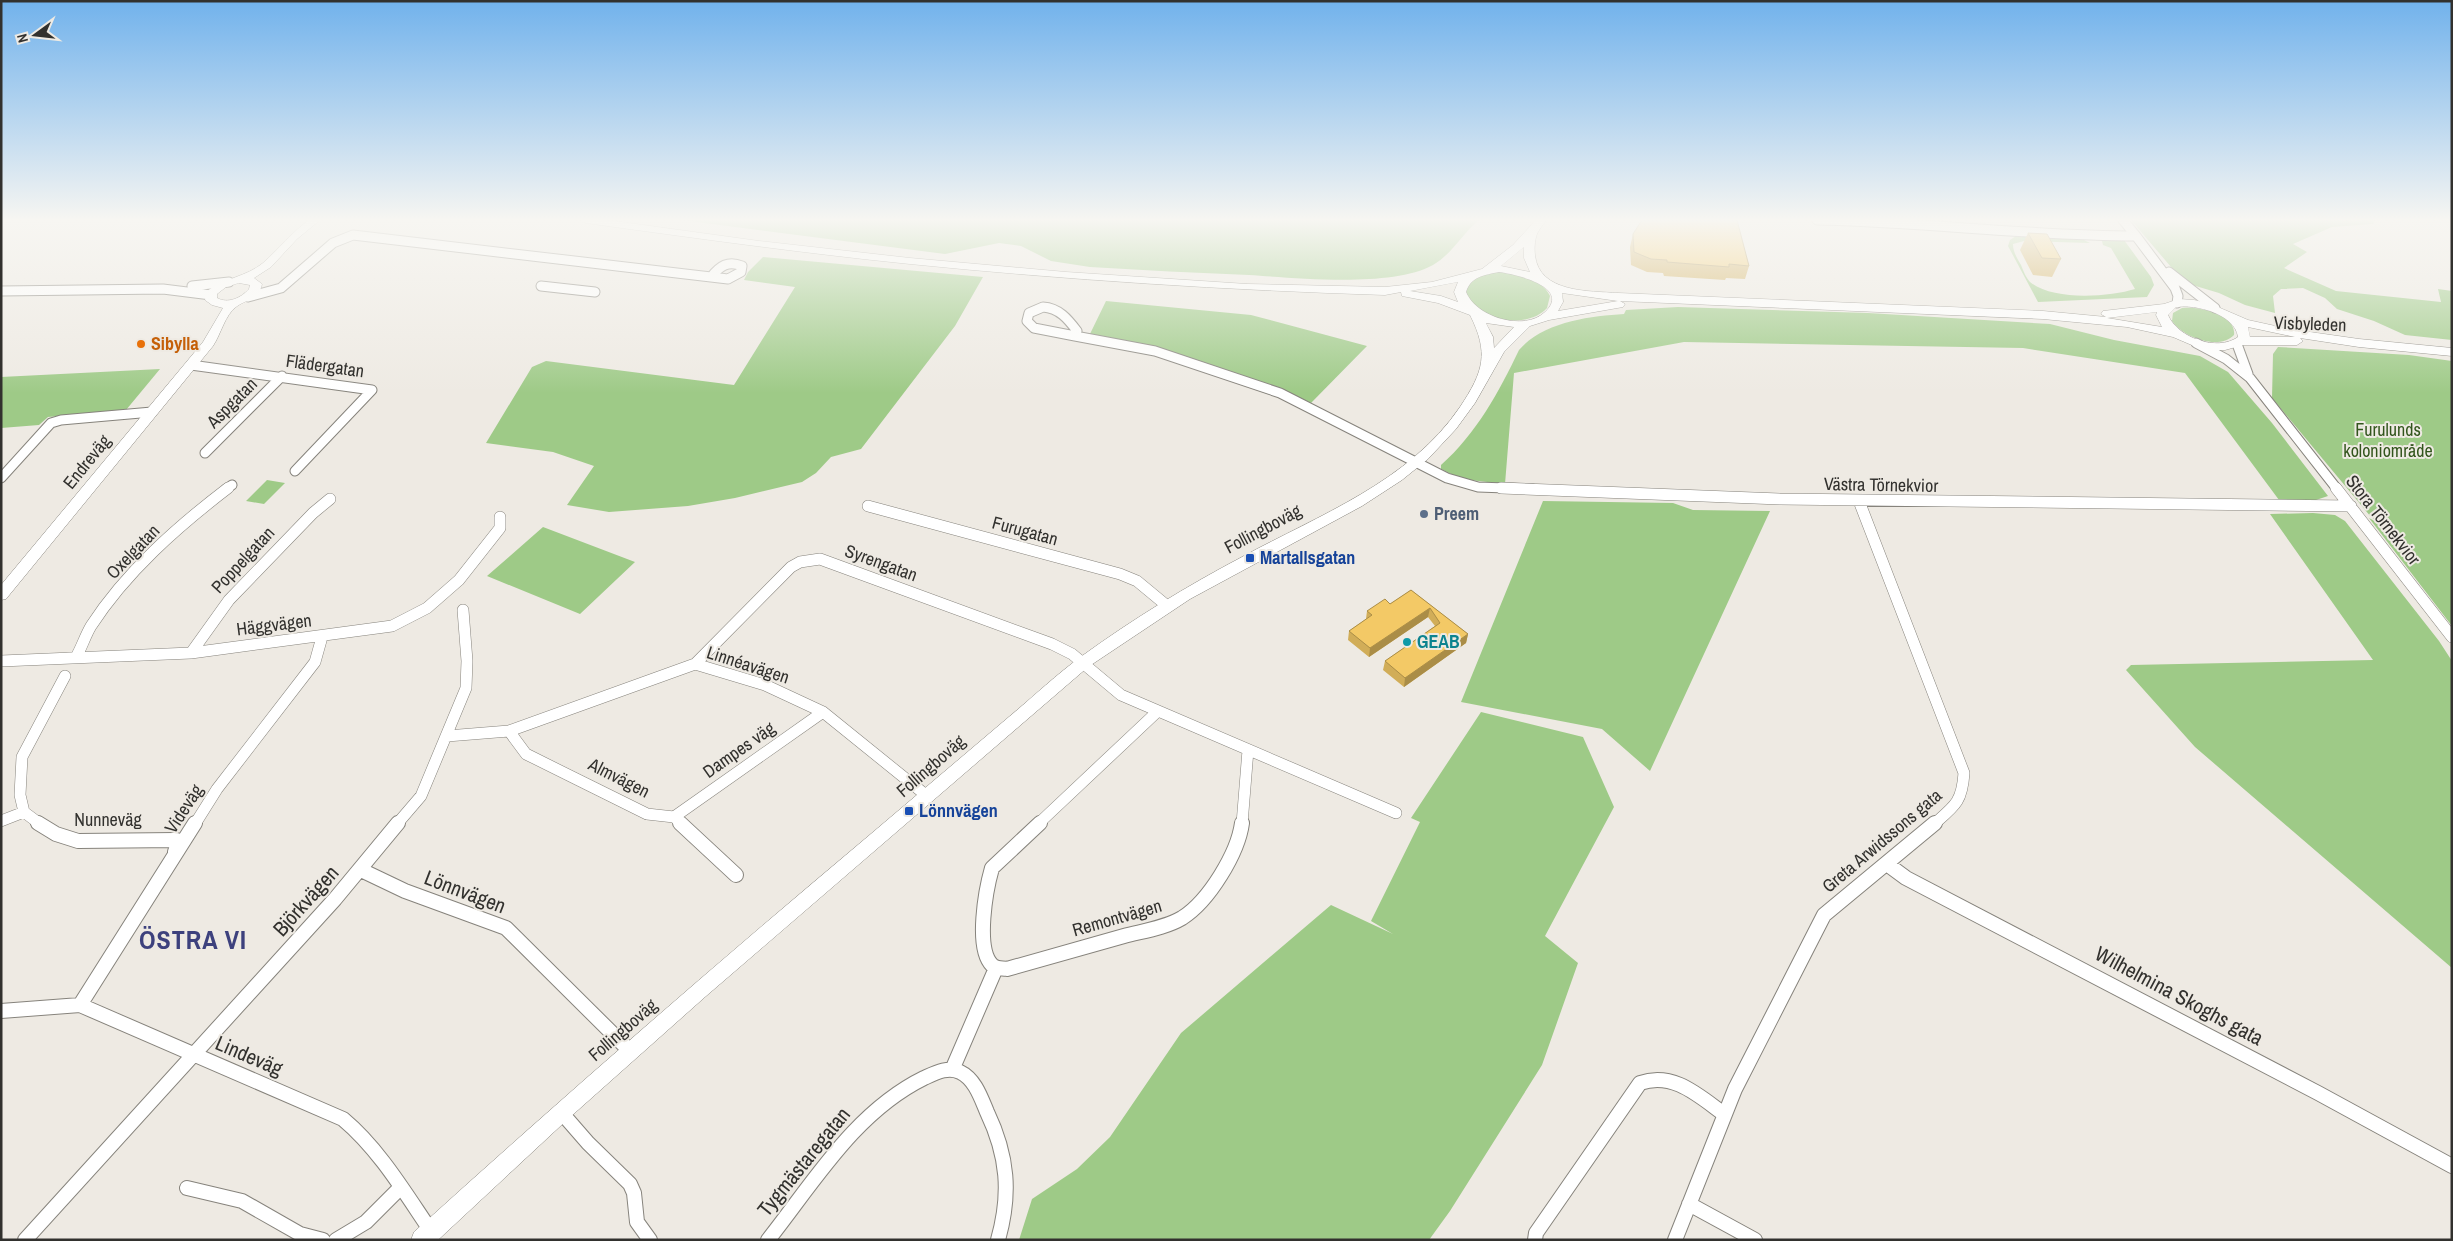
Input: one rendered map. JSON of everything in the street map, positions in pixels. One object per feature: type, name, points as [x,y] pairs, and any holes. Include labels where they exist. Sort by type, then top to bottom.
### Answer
[{"type":"main road","points":[[241,278],[220,286],[213,299],[233,303],[248,297],[260,278]]},
{"type":"main road","points":[[1124,278],[1247,287],[1385,291],[1432,298],[1502,324],[1526,324],[1546,317],[1600,306],[1681,300]]},
{"type":"main road","points":[[1385,291],[1432,285],[1460,278]]},
{"type":"main road","points":[[1468,278],[1464,281],[1460,292],[1461,300],[1473,313],[1486,337],[1489,364]]},
{"type":"main road","points":[[1534,278],[1578,293],[1681,300],[2043,315],[2127,323],[2177,334]]},
{"type":"main road","points":[[1542,278],[1556,295],[1557,302],[1555,308],[1546,317]]},
{"type":"main road","points":[[235,281],[251,281],[256,286]]},
{"type":"main road","name":"Endreväg","points":[[201,352],[211,328],[213,299]]},
{"type":"main road","name":"Endreväg","points":[[1,596],[215,335],[223,315],[233,303]]},
{"type":"main road","name":"Visbyleden","points":[[2171,305],[2195,303],[2215,308],[2235,319],[2271,329],[2376,345]]},
{"type":"main road","points":[[2043,315],[2116,314],[2171,305]]},
{"type":"main road","points":[[2171,305],[2162,315],[2163,321],[2177,334]]},
{"type":"main road","points":[[2235,319],[2244,332],[2240,342]]},
{"type":"main road","name":"Follingboväg","points":[[426,1236],[630,1051],[1083,663],[1166,606],[1359,501],[1416,462],[1433,446],[1464,409],[1505,340],[1526,324]]},
{"type":"main road","name":"Visbyleden","points":[[2177,334],[2194,342],[2218,347],[2240,342],[2287,340],[2376,345],[2452,353]]},
{"type":"street","points":[[248,297],[276,290],[294,278]]},
{"type":"street","points":[[2168,278],[2177,292],[2171,305]]},
{"type":"street","points":[[2177,278],[2215,308]]},
{"type":"street","points":[[1,292],[163,289],[235,281]]},
{"type":"street","points":[[256,286],[276,290]]},
{"type":"street","points":[[541,286],[595,292]]},
{"type":"street","points":[[163,289],[213,299]]},
{"type":"street","points":[[1075,336],[1077,331],[1060,310],[1043,307],[1029,313],[1027,321],[1030,327],[1075,336],[1155,351],[1280,394],[1416,462]]},
{"type":"street","points":[[2194,342],[2226,359],[2250,378]]},
{"type":"street","points":[[2240,342],[2239,354],[2250,378]]},
{"type":"street","name":"Flädergatan","points":[[191,365],[282,376],[372,390],[372,393],[294,471]]},
{"type":"street","name":"Aspgatan","points":[[205,453],[282,376]]},
{"type":"street","name":"Stora Törnekvior","points":[[2250,378],[2452,637]]},
{"type":"street","points":[[1,478],[47,425],[56,421],[152,412]]},
{"type":"street","name":"Västra Törnekvior","points":[[1416,462],[1454,481],[1488,488],[1859,501],[2351,506]]},
{"type":"street","points":[[1,464],[15,463]]},
{"type":"street","name":"Oxelgatan","points":[[76,657],[90,627],[125,583],[196,513],[232,485]]},
{"type":"street","name":"Poppelgatan","points":[[191,653],[229,600],[313,513],[330,499]]},
{"type":"street","name":"Greta Arwidssons gata","points":[[1675,1240],[1735,1089],[1824,915],[1958,804],[1963,791],[1964,773],[1859,501]]},
{"type":"street","name":"Furugatan","points":[[868,506],[1120,574],[1137,581],[1166,606]]},
{"type":"street","name":"Häggvägen","points":[[1,661],[191,653],[322,637],[392,626],[427,608],[467,570],[500,528],[500,517]]},
{"type":"street","name":"Syrengatan","points":[[695,664],[791,567],[800,562],[816,559],[1052,644],[1072,654],[1083,663]]},
{"type":"street","name":"Björkvägen","points":[[25,1240],[361,870],[421,796],[466,688],[467,661],[463,610]]},
{"type":"street","name":"Videväg","points":[[80,1005],[217,788],[315,662],[322,637]]},
{"type":"street","points":[[1083,663],[1121,695],[1396,812]]},
{"type":"street","name":"Linnéavägen","points":[[447,736],[509,732],[695,664],[765,685],[823,712],[926,796]]},
{"type":"street","points":[[1,821],[24,812],[20,795],[22,757],[65,676]]},
{"type":"street","points":[[998,1240],[1008,1200],[1008,1177],[1003,1156],[990,1118],[970,1079],[952,1070],[996,968],[990,964],[984,943],[988,879],[992,868],[1158,710]]},
{"type":"street","name":"Dampes väg","points":[[674,817],[823,712]]},
{"type":"street","name":"Almvägen","points":[[509,732],[526,754],[647,814],[674,817]]},
{"type":"street","name":"Remontvägen","points":[[996,968],[1007,969],[1158,927],[1174,922],[1186,914],[1196,905],[1236,848],[1242,821],[1248,750]]},
{"type":"street","name":"Nunneväg","points":[[24,812],[57,836],[72,840],[176,840],[179,842],[173,858]]},
{"type":"street","points":[[674,817],[736,875]]},
{"type":"street","name":"Wilhelmina Skoghs gata","points":[[1887,864],[1906,878],[2318,1093],[2452,1166]]},
{"type":"street","name":"Lönnvägen","points":[[361,870],[405,891],[506,928],[630,1051]]},
{"type":"street","name":"Lindeväg","points":[[1,1011],[80,1005],[343,1118],[356,1130],[400,1187],[426,1236]]},
{"type":"street","name":"Tygmästaregatan","points":[[768,1240],[826,1163],[870,1115],[888,1099],[910,1085],[929,1075],[952,1070]]},
{"type":"street","points":[[1535,1240],[1536,1233],[1640,1083],[1650,1078],[1665,1079],[1685,1088],[1724,1114]]},
{"type":"street","points":[[561,1112],[588,1143],[630,1184],[634,1193],[637,1222],[650,1240]]},
{"type":"street","points":[[336,1240],[366,1222],[400,1187]]},
{"type":"street","points":[[187,1188],[242,1201],[300,1234],[323,1240]]},
{"type":"street","points":[[1689,1204],[1755,1240]]},
{"type":"green space","points":[[745,278],[982,278],[955,326],[861,449],[831,457],[816,473],[802,482],[735,498],[688,506],[609,512],[567,505],[594,466],[553,452],[486,443],[532,367],[546,361],[734,385],[795,287],[744,280]]},
{"type":"green space","points":[[1299,278],[1382,278],[1344,280]]},
{"type":"green space","points":[[1476,278],[1528,278],[1534,280],[1550,296],[1547,308],[1541,314],[1524,320],[1506,320],[1488,316],[1479,311],[1466,293],[1467,288]]},
{"type":"green space","points":[[2025,278],[2040,288],[2052,292],[2081,296],[2111,294],[2135,289],[2129,278],[2151,278],[2154,285],[2147,297],[2038,302]]},
{"type":"green space","points":[[2183,278],[2306,278],[2336,291],[2441,302],[2438,289],[2452,291],[2452,340],[2405,335],[2374,321],[2337,309],[2325,298],[2303,288],[2281,289],[2273,296],[2275,313],[2245,305],[2219,293],[2189,284]]},
{"type":"green space","points":[[1106,301],[1251,315],[1367,346],[1311,403],[1296,396],[1153,348],[1089,336]]},
{"type":"green space","points":[[1678,307],[1868,313],[2050,324],[2114,340],[2200,356],[2228,372],[2272,423],[2328,496],[2316,500],[2279,500],[2185,373],[2023,348],[1684,342],[1514,373],[1505,484],[1461,479],[1441,469],[1441,465],[1454,453],[1486,412],[1519,350],[1529,340],[1568,322],[1624,314],[1626,310]]},
{"type":"green space","points":[[2182,308],[2197,308],[2223,317],[2233,328],[2234,335],[2227,340],[2219,342],[2210,342],[2192,337],[2177,327],[2172,321],[2173,313]]},
{"type":"green space","name":"Furulunds koloniområde","points":[[2278,347],[2409,355],[2452,361],[2452,626],[2369,518],[2384,526],[2371,517],[2272,398],[2273,354]]},
{"type":"green space","points":[[160,369],[126,410],[48,417],[39,425],[1,428],[1,377]]},
{"type":"green space","points":[[267,480],[285,483],[264,504],[246,501]]},
{"type":"green space","points":[[1543,501],[1673,503],[1693,510],[1770,511],[1650,771],[1602,729],[1461,702]]},
{"type":"green space","points":[[2313,513],[2335,515],[2345,521],[2439,641],[2452,661],[2452,968],[2195,747],[2126,670],[2131,665],[2373,660],[2270,514]]},
{"type":"green space","points":[[543,527],[635,562],[580,614],[487,576]]},
{"type":"green space","points":[[1481,712],[1583,737],[1614,807],[1545,936],[1578,963],[1542,1065],[1450,1211],[1429,1240],[1019,1240],[1032,1199],[1077,1169],[1110,1137],[1181,1033],[1331,905],[1393,934],[1371,921],[1420,822],[1411,818]]},
{"type":"building","name":"GEAB","points":[[1411,590],[1468,634],[1405,678],[1385,661],[1440,623],[1430,608],[1370,648],[1349,631],[1372,615],[1367,611],[1385,599],[1390,604]]},
{"type":"place","name":"Sibylla","points":[[141,344]]},
{"type":"place","name":"Preem","points":[[1424,514]]},
{"type":"place","name":"Martallsgatan","points":[[1250,558]]},
{"type":"place","name":"GEAB","points":[[1407,642]]},
{"type":"place","name":"Lönnvägen","points":[[909,811]]},
{"type":"district","name":"ÖSTRA VI","points":[[193,940]]}]
